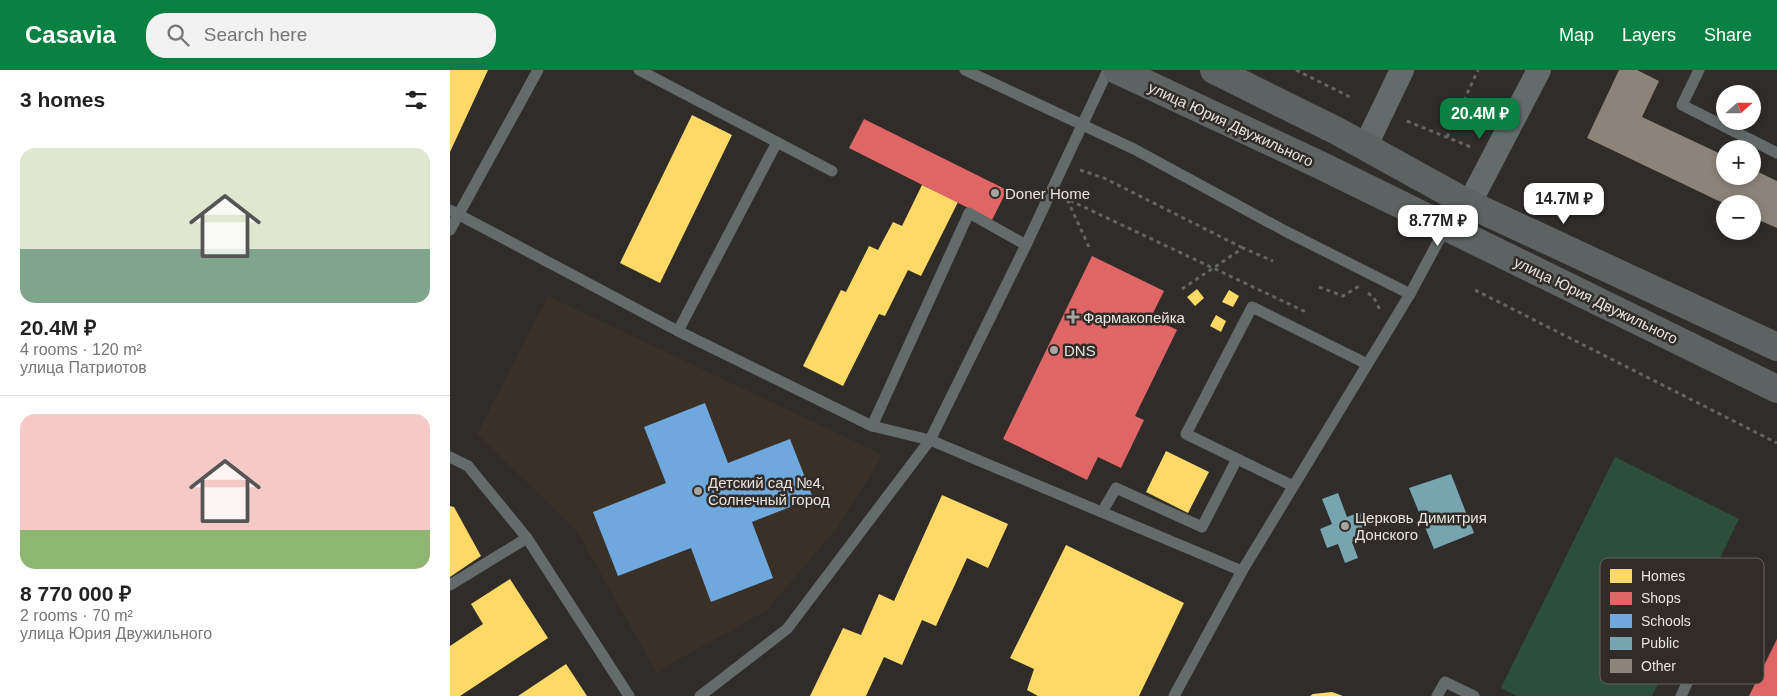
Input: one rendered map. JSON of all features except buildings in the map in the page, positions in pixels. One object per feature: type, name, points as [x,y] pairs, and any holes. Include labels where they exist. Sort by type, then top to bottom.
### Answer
[{"type":"street","name":"улица Юрия Двужильного","points":[[1117,70],[1446,227],[1777,389]]},
{"type":"street","name":"улица Юрия Двужильного","points":[[1214,70],[1365,147],[1469,204],[1777,347]]},
{"type":"street","points":[[1365,147],[1402,70]]},
{"type":"street","points":[[1446,227],[1469,204],[1539,70]]},
{"type":"lane","points":[[450,230],[454,212],[538,70]]},
{"type":"lane","points":[[639,70],[832,171]]},
{"type":"lane","points":[[965,70],[1134,150],[1285,231],[1410,294]]},
{"type":"lane","points":[[700,696],[787,629],[930,440],[1026,245],[1108,70]]},
{"type":"lane","points":[[1699,70],[1682,105],[1777,153]]},
{"type":"lane","points":[[678,331],[777,142]]},
{"type":"lane","points":[[454,212],[678,331],[872,426],[930,440],[1242,571]]},
{"type":"lane","points":[[872,426],[969,213],[1026,245]]},
{"type":"lane","points":[[1174,696],[1242,571],[1410,294],[1446,227]]},
{"type":"lane","points":[[1293,486],[1186,434],[1252,307],[1367,364]]},
{"type":"lane","points":[[450,457],[468,466],[527,538],[629,696]]},
{"type":"lane","points":[[1102,512],[1116,488],[1202,527],[1237,459]]},
{"type":"lane","points":[[450,585],[527,538]]},
{"type":"lane","points":[[1437,696],[1445,682],[1474,696]]},
{"type":"lane","points":[[1682,696],[1688,684]]},
{"type":"path","points":[[1296,70],[1352,98]]},
{"type":"path","points":[[1447,137],[1478,70]]},
{"type":"path","points":[[1407,120],[1473,148]]},
{"type":"path","points":[[1077,176],[1081,168],[1273,261]]},
{"type":"path","points":[[1066,199],[1070,191]]},
{"type":"path","points":[[1066,199],[1089,247]]},
{"type":"path","points":[[1066,199],[1306,312]]},
{"type":"path","points":[[1182,289],[1243,248]]},
{"type":"path","points":[[1319,287],[1343,296],[1359,285],[1374,298],[1381,312]]},
{"type":"path","points":[[1475,290],[1777,443]]},
{"type":"shaded area","name":"Детский сад №4, Солнечный город","points":[[548,296],[883,455],[838,527],[766,611],[656,672],[577,531],[477,434]]},
{"type":"green space","points":[[1615,457],[1739,519],[1720,558],[1600,558],[1600,684],[1658,684],[1652,696],[1517,696],[1501,688]]},
{"type":"place","name":"Doner Home","points":[[995,193]]},
{"type":"place","name":"Фармакопейка","points":[[1073,317]]},
{"type":"place","name":"DNS","points":[[1054,350]]},
{"type":"place","name":"Детский сад №4, Солнечный город","points":[[698,491]]},
{"type":"place","name":"Церковь Димитрия Донского","points":[[1345,526]]}]
